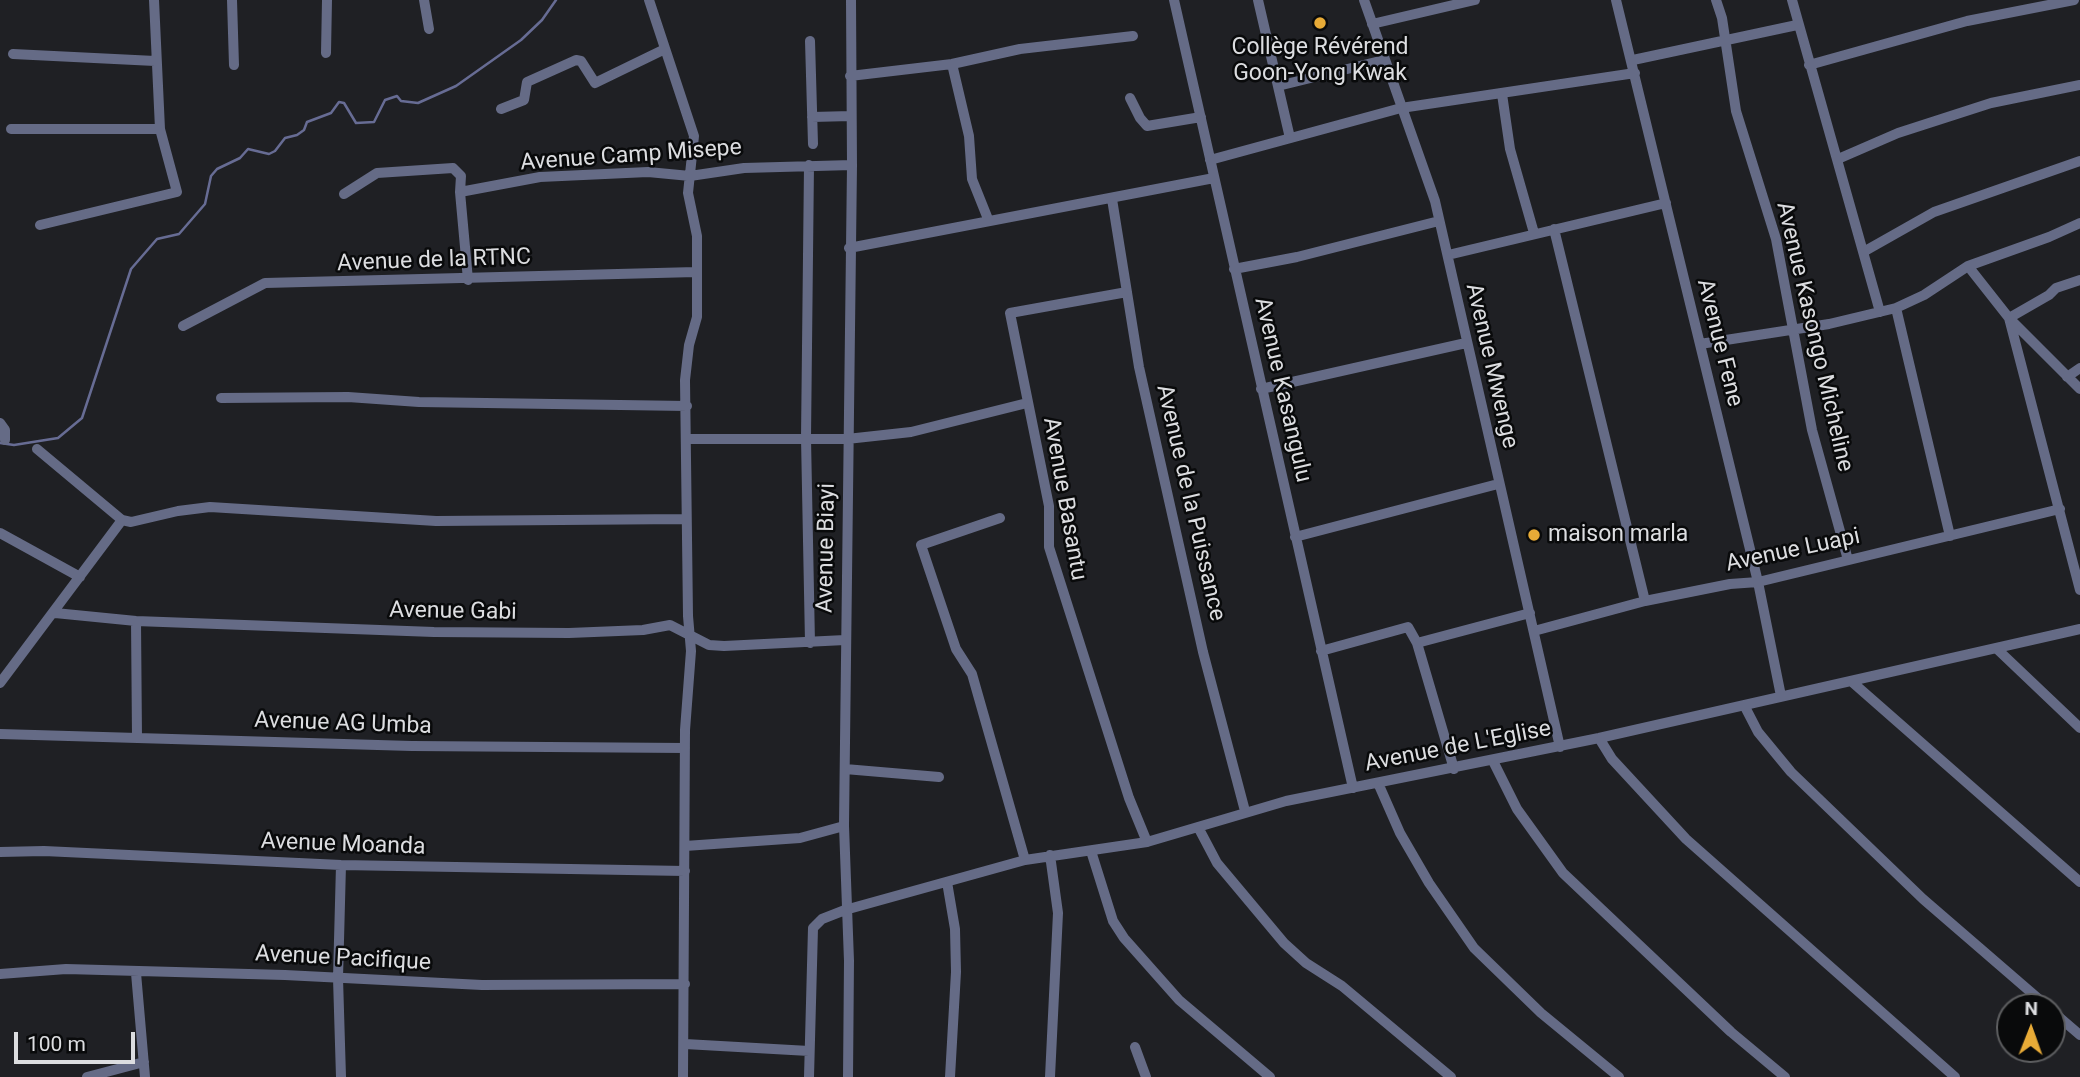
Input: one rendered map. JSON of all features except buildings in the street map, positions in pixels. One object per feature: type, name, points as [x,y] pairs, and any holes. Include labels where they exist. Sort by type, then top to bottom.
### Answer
[{"type":"street","points":[[40,225],[174,194],[177,189],[160,129],[154,0]]},
{"type":"street","points":[[232,0],[233,65]]},
{"type":"street","points":[[326,53],[327,0]]},
{"type":"street","points":[[424,0],[429,29]]},
{"type":"street","points":[[649,0],[694,136],[689,199],[697,230],[697,317],[687,357],[686,519],[690,635],[685,748],[683,1077]]},
{"type":"street","name":"Avenue Biayi","points":[[848,1077],[849,961],[845,910],[844,826],[846,439],[852,165],[851,0]]},
{"type":"street","name":"Avenue Kasangulu","points":[[1174,0],[1353,788]]},
{"type":"street","points":[[1258,0],[1290,138]]},
{"type":"street","name":"Avenue Mwenge","points":[[1364,0],[1426,174],[1448,254],[1559,747]]},
{"type":"street","points":[[1372,24],[1475,0]]},
{"type":"street","name":"Avenue Fene","points":[[1616,0],[1633,60],[1758,582],[1781,696]]},
{"type":"street","name":"Avenue Kasongo Micheline","points":[[1716,0],[1722,18],[1723,41],[1736,111],[1776,239],[1791,330],[1812,430],[1848,560]]},
{"type":"street","points":[[1792,0],[1797,25],[1865,251],[1880,312]]},
{"type":"street","points":[[1809,65],[1967,21],[2074,0]]},
{"type":"street","points":[[1633,60],[1797,25]]},
{"type":"street","points":[[850,76],[953,64],[1020,49],[1133,36]]},
{"type":"street","points":[[810,41],[813,144]]},
{"type":"street","points":[[501,109],[524,100],[527,82],[576,60],[581,61],[595,83],[665,49]]},
{"type":"street","points":[[13,54],[155,61]]},
{"type":"street","points":[[1278,86],[1384,60]]},
{"type":"street","points":[[953,64],[969,136],[972,179],[988,219]]},
{"type":"street","points":[[1210,160],[1401,108],[1635,73]]},
{"type":"street","points":[[1838,159],[1898,133],[1991,103],[2080,85]]},
{"type":"street","points":[[1502,94],[1510,149],[1534,233]]},
{"type":"street","points":[[1130,98],[1147,126],[1200,117]]},
{"type":"street","points":[[813,117],[851,116]]},
{"type":"street","points":[[11,129],[160,129]]},
{"type":"street","points":[[1865,251],[1934,212],[2080,161]]},
{"type":"street","points":[[809,165],[806,438],[810,643]]},
{"type":"street","name":"Avenue Camp Misepe","points":[[460,192],[540,177],[648,172],[690,176],[809,165],[852,165]]},
{"type":"street","points":[[344,194],[377,173],[435,168],[459,170],[468,280]]},
{"type":"street","points":[[849,248],[988,219],[1112,199],[1214,178]]},
{"type":"street","name":"Avenue de la Puissance","points":[[1112,199],[1139,367],[1203,652],[1245,811]]},
{"type":"street","points":[[1448,254],[1666,203]]},
{"type":"street","points":[[1234,269],[1297,257],[1439,221]]},
{"type":"street","points":[[1700,344],[1791,330],[1896,308],[1924,295],[1968,266],[2080,223]]},
{"type":"street","points":[[1554,229],[1645,601]]},
{"type":"street","points":[[1968,266],[2009,318],[2080,389]]},
{"type":"street","name":"Avenue de la RTNC","points":[[183,326],[265,284],[696,272]]},
{"type":"street","points":[[2009,318],[2049,295],[2056,288],[2080,280]]},
{"type":"street","name":"Avenue Basantu","points":[[1127,292],[1010,311],[1049,506],[1049,547],[1129,798],[1147,842]]},
{"type":"street","points":[[1896,308],[1950,536]]},
{"type":"street","points":[[2009,318],[2080,590]]},
{"type":"street","points":[[1261,389],[1466,343]]},
{"type":"street","points":[[2067,377],[2080,368]]},
{"type":"street","points":[[220,398],[348,397],[484,404],[687,406]]},
{"type":"street","points":[[687,439],[846,439],[933,429],[1027,403]]},
{"type":"street","points":[[0,423],[5,430],[5,440]]},
{"type":"street","points":[[37,449],[122,520],[139,522],[178,510],[210,508],[436,521],[686,519]]},
{"type":"street","points":[[1295,537],[1498,484]]},
{"type":"street","name":"Avenue Luapi","points":[[1534,631],[1645,601],[1730,584],[1758,582],[2060,509]]},
{"type":"street","points":[[1000,518],[986,520],[921,545],[956,649],[972,674],[1025,860]]},
{"type":"street","points":[[0,683],[122,520]]},
{"type":"street","points":[[0,533],[80,577]]},
{"type":"street","name":"Avenue Gabi","points":[[55,613],[136,621],[447,632],[569,633],[643,630],[670,625],[709,645],[724,646],[845,640]]},
{"type":"street","points":[[1417,643],[1530,613]]},
{"type":"street","points":[[136,621],[137,738]]},
{"type":"street","points":[[1321,651],[1408,627],[1417,643],[1454,769]]},
{"type":"street","name":"Avenue de L'Eglise","points":[[845,910],[1025,860],[1147,842],[1245,811],[1559,747],[2080,629]]},
{"type":"street","points":[[1996,648],[2080,728]]},
{"type":"street","points":[[1851,681],[2080,882]]},
{"type":"street","points":[[1744,705],[1758,732],[1791,772],[1923,899],[2032,993]]},
{"type":"street","name":"Avenue AG Umba","points":[[0,734],[412,746],[685,748]]},
{"type":"street","points":[[1599,738],[1619,768],[1686,839],[1955,1077]]},
{"type":"street","points":[[1493,761],[1517,809],[1563,873],[1731,1032],[1785,1077]]},
{"type":"street","points":[[845,769],[939,777]]},
{"type":"street","points":[[1378,783],[1400,833],[1429,883],[1475,948],[1541,1013],[1619,1077]]},
{"type":"street","points":[[685,846],[800,838],[844,826]]},
{"type":"street","points":[[1198,827],[1217,863],[1284,943],[1306,963],[1342,986],[1451,1077]]},
{"type":"street","name":"Avenue Moanda","points":[[0,852],[44,851],[341,865],[685,871]]},
{"type":"street","points":[[1091,851],[1113,921],[1124,938],[1180,1000],[1270,1077]]},
{"type":"street","points":[[1050,855],[1058,913],[1050,1077]]},
{"type":"street","points":[[341,865],[338,978],[341,1077]]},
{"type":"street","points":[[947,882],[955,929],[956,961],[950,1077]]},
{"type":"street","points":[[809,1077],[813,928],[822,919],[845,910]]},
{"type":"street","name":"Avenue Pacifique","points":[[0,974],[66,969],[482,985],[685,984]]},
{"type":"street","points":[[136,973],[145,1077]]},
{"type":"street","points":[[2066,1023],[2080,1035]]},
{"type":"street","points":[[685,1044],[809,1051]]},
{"type":"street","points":[[1135,1047],[1146,1077]]},
{"type":"street","points":[[88,1077],[144,1062]]},
{"type":"waterway","points":[[0,443],[14,445],[58,438],[82,418],[131,269],[157,239],[179,234],[205,204],[211,176],[217,169],[240,158],[248,149],[269,154],[275,151],[285,138],[304,130],[307,122],[331,113],[339,102],[344,103],[356,123],[374,122],[385,100],[397,96],[401,101],[418,103],[456,86],[521,40],[542,20],[556,0]]},
{"type":"place","name":"Collège Révérend Goon-Yong Kwak","points":[[1320,23]]},
{"type":"place","name":"maison marla","points":[[1534,535]]}]
